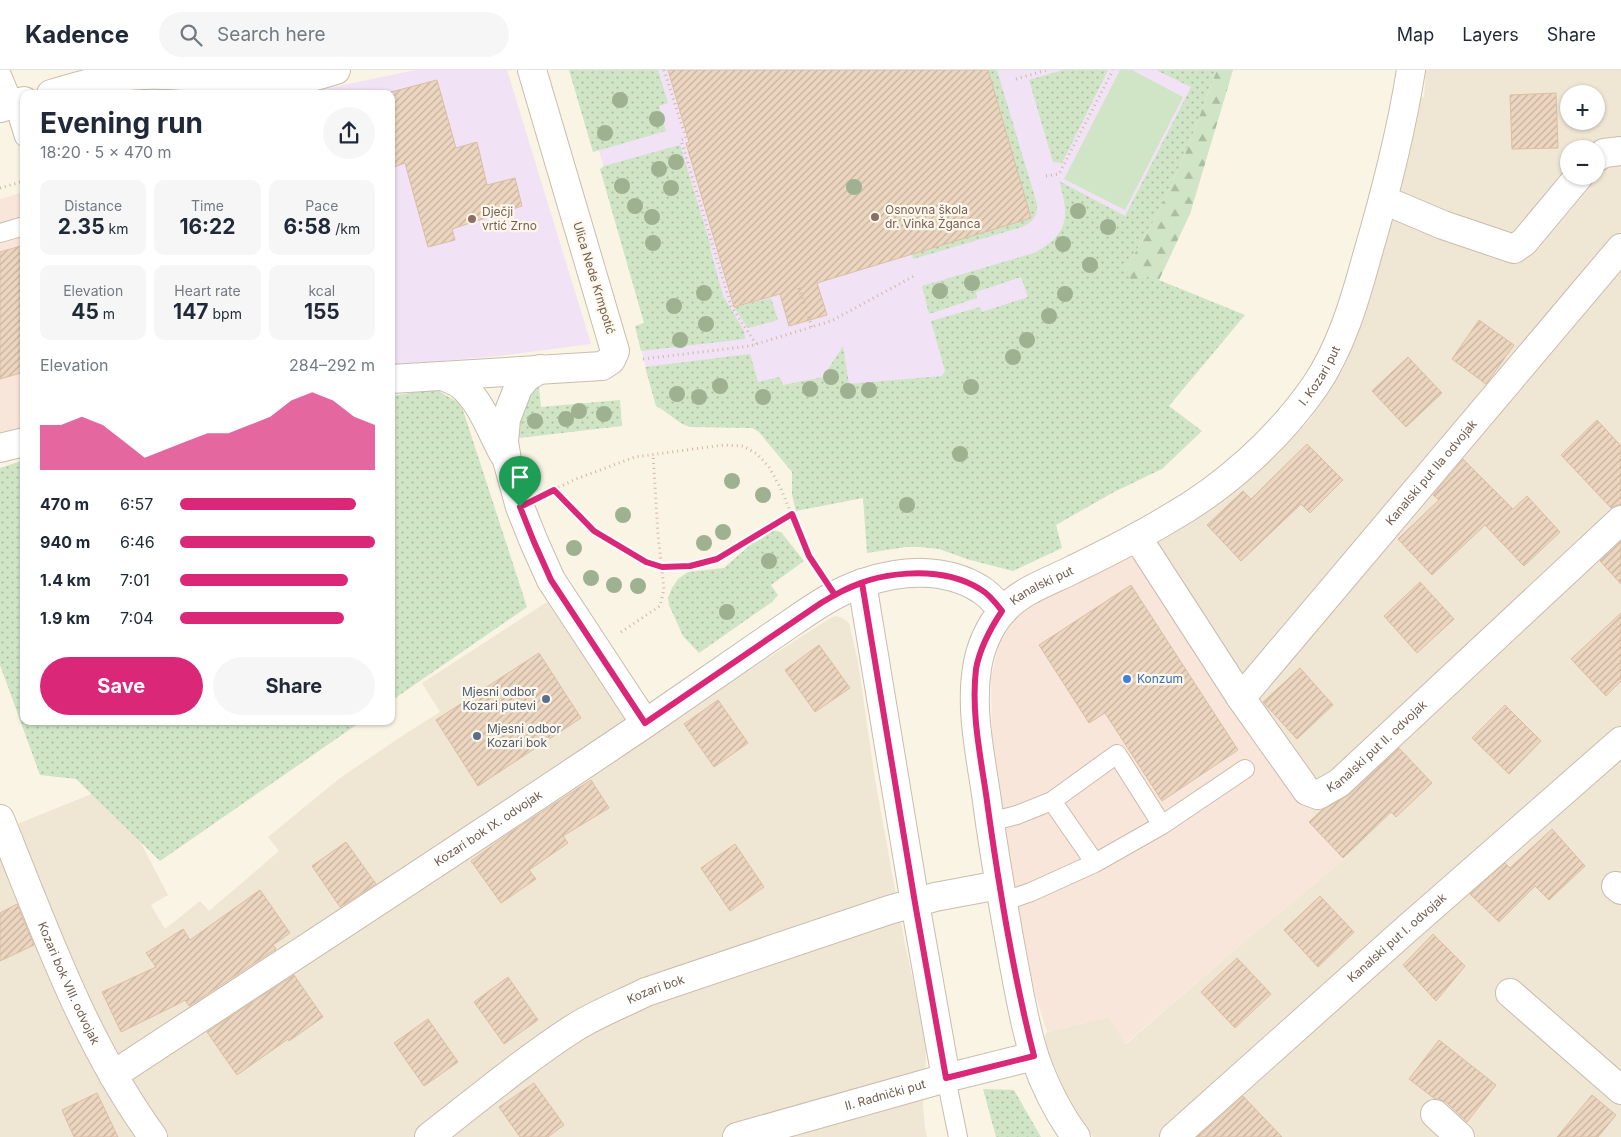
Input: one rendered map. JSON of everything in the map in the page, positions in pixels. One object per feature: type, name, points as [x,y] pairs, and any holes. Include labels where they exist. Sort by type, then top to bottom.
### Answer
[{"type":"street","points":[[65,90],[98,81],[142,75],[287,82],[336,70]]},
{"type":"street","name":"Ulica Nede Krmpotić","points":[[395,379],[602,366],[611,360],[615,351],[532,70]]},
{"type":"street","name":"I. Kozari put","points":[[1091,561],[1137,538],[1174,516],[1233,474],[1290,418],[1317,384],[1336,348],[1354,303],[1384,200],[1409,81]]},
{"type":"street","points":[[1605,153],[1621,151]]},
{"type":"street","points":[[1384,200],[1443,225],[1514,249],[1524,242],[1571,185]]},
{"type":"street","name":"Kanalski put IIa odvojak","points":[[1241,698],[1621,248]]},
{"type":"street","points":[[540,369],[526,378],[512,400],[506,419],[504,442],[506,460],[520,507],[551,580],[645,723]]},
{"type":"street","points":[[443,376],[460,384],[479,407],[506,460]]},
{"type":"street","points":[[0,448],[20,443]]},
{"type":"street","name":"Kanalski put II. odvojak","points":[[1137,538],[1241,698],[1307,790],[1318,795],[1339,783],[1621,520]]},
{"type":"street","name":"Kanalski put","points":[[1076,1137],[1064,1121],[1048,1090],[1034,1056],[1024,1014],[1000,893],[975,704],[976,670],[980,650],[1002,611],[1024,594],[1091,561]]},
{"type":"street","name":"Kozari bok IX. odvojak","points":[[113,1075],[835,595],[877,578],[919,572],[943,574],[980,589],[1002,611]]},
{"type":"street","points":[[862,583],[946,1078]]},
{"type":"street","name":"Kanalski put I. odvojak","points":[[1174,1137],[1394,940],[1621,742]]},
{"type":"street","name":"Kozari bok VIII. odvojak","points":[[0,819],[70,988],[113,1075],[154,1137]]},
{"type":"street","name":"Kozari bok","points":[[429,1137],[536,1054],[575,1028],[646,992],[889,910],[934,897],[1000,893]]},
{"type":"street","points":[[1510,993],[1621,1090]]},
{"type":"street","name":"II. Radnički put","points":[[737,1137],[946,1078],[1034,1056]]},
{"type":"street","points":[[1435,1114],[1460,1137]]},
{"type":"lane","points":[[0,70],[20,125]]},
{"type":"lane","points":[[0,233],[20,227]]},
{"type":"lane","points":[[990,822],[1017,816],[1052,801],[1117,754],[1162,825]]},
{"type":"lane","points":[[1000,893],[1030,892],[1095,863],[1162,825],[1245,769]]},
{"type":"lane","points":[[1052,801],[1095,863]]},
{"type":"lane","points":[[946,1078],[958,1137]]},
{"type":"path","points":[[664,70],[686,138],[681,140],[731,306],[756,344]]},
{"type":"path","points":[[1016,79],[1047,70]]},
{"type":"path","points":[[1046,176],[1059,174],[1113,70]]},
{"type":"path","points":[[0,188],[20,182]]},
{"type":"path","points":[[643,359],[756,344],[812,327],[831,321],[916,274]]},
{"type":"path","points":[[799,288],[812,327]]},
{"type":"path","points":[[520,507],[576,479],[634,457],[723,445],[743,446],[757,454],[769,467],[781,489],[809,556],[835,595]]},
{"type":"path","points":[[596,649],[660,606],[664,589],[658,536],[653,454]]},
{"type":"path","points":[[554,490],[594,531],[646,562],[662,567],[690,566],[717,559],[792,514]]},
{"type":"shaded area","name":"Dječji vrtić Zrno","points":[[416,70],[507,70],[591,344],[498,356],[395,365],[395,90],[319,90]]},
{"type":"shaded area","name":"Osnovna škola dr. Vinka Žganca","points":[[575,70],[1202,70],[1180,143],[998,388],[656,406],[636,330],[651,326]]},
{"type":"shaded area","points":[[1426,70],[1621,70],[1621,1137],[1093,1137],[1068,1098],[1046,1047],[1045,1036],[1047,1032],[1109,1017],[1126,1044],[1237,948],[1348,856],[1276,767],[1134,558],[1183,527],[1215,503],[1254,469],[1276,455],[1310,419],[1345,366],[1367,306],[1401,174],[1415,99],[1424,97]]},
{"type":"shaded area","points":[[20,193],[20,431],[0,436],[0,199]]},
{"type":"shaded area","points":[[1128,558],[1134,558],[1276,767],[1348,856],[1125,1044],[1109,1017],[1047,1032],[1032,983],[1011,869],[992,748],[991,678],[999,642],[1021,611],[1028,605]]},
{"type":"shaded area","points":[[547,602],[641,740],[830,618],[835,616],[841,617],[849,623],[858,662],[875,779],[904,939],[926,1042],[923,1106],[927,1137],[0,1137],[0,831],[106,788],[130,822],[168,895],[151,905],[165,929],[200,901],[209,911],[279,851],[268,837],[340,778],[440,712],[422,683]]},
{"type":"green space","points":[[569,70],[658,70],[668,103],[659,106],[666,131],[593,152]]},
{"type":"green space","points":[[988,70],[997,70],[1037,204],[1035,216],[1022,227],[913,259],[912,253],[1031,218]]},
{"type":"green space","points":[[1063,70],[1108,70],[1062,163],[1053,162],[1029,80]]},
{"type":"green space","points":[[1120,70],[1132,70],[1183,97],[1125,210],[1064,179]]},
{"type":"green space","points":[[1156,70],[1217,70],[1185,154],[1157,215],[1124,272],[1149,276],[1245,315],[1169,406],[1202,431],[1162,469],[1114,492],[1056,525],[1062,548],[1013,571],[970,560],[939,549],[906,547],[867,553],[863,498],[796,511],[792,495],[792,472],[759,432],[752,428],[690,427],[656,406],[645,367],[750,354],[758,382],[780,377],[783,385],[823,377],[843,346],[849,384],[942,376],[945,371],[931,321],[980,307],[982,312],[1028,297],[1021,277],[976,292],[977,298],[929,314],[922,286],[1034,253],[1046,246],[1060,232],[1064,223],[1065,204],[1059,181],[1125,216],[1191,87]]},
{"type":"green space","points":[[1217,70],[1233,70],[1190,214],[1159,280],[1149,276],[1137,285],[1124,272],[1157,215],[1185,154]]},
{"type":"green space","points":[[680,145],[711,247],[723,296],[744,331],[745,339],[641,351],[635,326],[644,323],[600,169],[604,166]]},
{"type":"green space","points":[[771,298],[778,320],[748,328],[734,307]]},
{"type":"green space","points":[[536,383],[539,387],[541,407],[620,400],[622,426],[511,439],[528,386]]},
{"type":"green space","points":[[435,389],[461,404],[527,607],[395,698],[395,395]]},
{"type":"green space","points":[[20,461],[20,720],[0,665],[0,468]]},
{"type":"green space","points":[[774,530],[781,532],[804,561],[771,585],[778,595],[772,602],[699,653],[683,636],[669,605],[668,598],[672,588],[678,579],[688,572],[724,568],[759,537]]},
{"type":"green space","points":[[22,725],[356,725],[160,861],[76,779],[40,775]]},
{"type":"green space","points":[[983,1089],[1014,1090],[1041,1137],[996,1137]]},
{"type":"building","points":[[668,70],[988,70],[1031,218],[817,283],[827,315],[789,326],[780,294],[734,307],[686,143],[689,142]]},
{"type":"building","points":[[437,80],[456,148],[477,142],[487,185],[515,178],[522,206],[452,229],[455,240],[428,247],[405,163],[395,167],[395,91]]},
{"type":"building","points":[[1556,93],[1558,148],[1512,149],[1510,95]]},
{"type":"building","points":[[20,246],[20,373],[0,379],[0,252]]},
{"type":"building","points":[[1479,320],[1514,345],[1486,384],[1452,359]]},
{"type":"building","points":[[1408,357],[1442,393],[1406,427],[1372,391]]},
{"type":"building","points":[[1597,420],[1621,446],[1621,505],[1611,508],[1561,455]]},
{"type":"building","points":[[1307,444],[1343,480],[1310,513],[1301,504],[1241,561],[1207,525],[1243,491],[1251,499]]},
{"type":"building","points":[[1463,459],[1513,509],[1527,496],[1560,532],[1524,566],[1485,525],[1432,575],[1398,539],[1439,500],[1433,495]]},
{"type":"building","points":[[1621,541],[1621,584],[1600,561]]},
{"type":"building","points":[[1420,582],[1454,619],[1417,653],[1384,616]]},
{"type":"building","name":"Konzum","points":[[1131,585],[1238,750],[1162,801],[1105,713],[1089,723],[1039,645]]},
{"type":"building","points":[[1621,613],[1621,681],[1606,696],[1571,659]]},
{"type":"building","points":[[819,645],[850,688],[815,712],[785,670]]},
{"type":"building","points":[[539,653],[581,718],[478,786],[436,720]]},
{"type":"building","points":[[1300,668],[1333,705],[1297,739],[1263,702]]},
{"type":"building","points":[[718,700],[748,743],[714,767],[684,724]]},
{"type":"building","points":[[1505,705],[1541,741],[1509,774],[1472,738]]},
{"type":"building","points":[[1399,748],[1432,783],[1396,817],[1391,812],[1343,858],[1309,822],[1322,810],[1350,794]]},
{"type":"building","points":[[591,780],[609,808],[563,836],[568,843],[529,870],[536,879],[501,903],[471,861],[511,832]]},
{"type":"building","points":[[1552,829],[1585,866],[1549,900],[1535,886],[1499,922],[1470,894],[1505,863],[1510,868]]},
{"type":"building","points":[[346,842],[376,884],[340,907],[312,866]]},
{"type":"building","points":[[735,844],[764,887],[730,911],[701,868]]},
{"type":"building","points":[[260,890],[290,933],[273,945],[276,949],[189,1006],[185,1000],[121,1032],[102,992],[156,967],[146,953],[183,929],[190,940]]},
{"type":"building","points":[[1320,896],[1354,932],[1318,967],[1284,930]]},
{"type":"building","points":[[17,904],[34,945],[0,961],[0,913]]},
{"type":"building","points":[[1433,934],[1465,966],[1436,1001],[1403,965]]},
{"type":"building","points":[[1237,958],[1271,994],[1235,1028],[1201,992]]},
{"type":"building","points":[[294,975],[323,1017],[237,1075],[207,1032]]},
{"type":"building","points":[[508,977],[538,1020],[504,1044],[474,1002]]},
{"type":"building","points":[[428,1019],[458,1062],[424,1086],[394,1043]]},
{"type":"building","points":[[1439,1040],[1496,1085],[1467,1122],[1446,1102],[1435,1099],[1409,1079]]},
{"type":"building","points":[[534,1083],[564,1125],[548,1137],[520,1137],[499,1107]]},
{"type":"building","points":[[97,1093],[118,1137],[74,1137],[62,1110]]},
{"type":"building","points":[[1592,1095],[1616,1115],[1598,1137],[1557,1137]]},
{"type":"building","points":[[1243,1096],[1282,1137],[1197,1137]]},
{"type":"place","name":"Osnovna škola dr. Vinka Žganca","points":[[875,217]]},
{"type":"place","name":"Dječji vrtić Zrno","points":[[472,219]]},
{"type":"place","name":"Konzum","points":[[1127,679]]},
{"type":"place","name":"Mjesni odbor Kozari putevi","points":[[546,699]]},
{"type":"place","name":"Mjesni odbor Kozari bok","points":[[477,736]]},
{"type":"route","points":[[520,507],[551,580],[645,723],[821,603],[835,595],[842,591],[862,583],[946,1078],[1034,1056],[999,885],[975,704],[976,670],[980,650],[1002,611],[989,596],[980,589],[943,574],[919,572],[877,578],[862,583],[842,591],[835,595],[809,556],[792,514],[717,559],[690,566],[662,567],[646,562],[594,531],[554,490],[520,507]]}]
